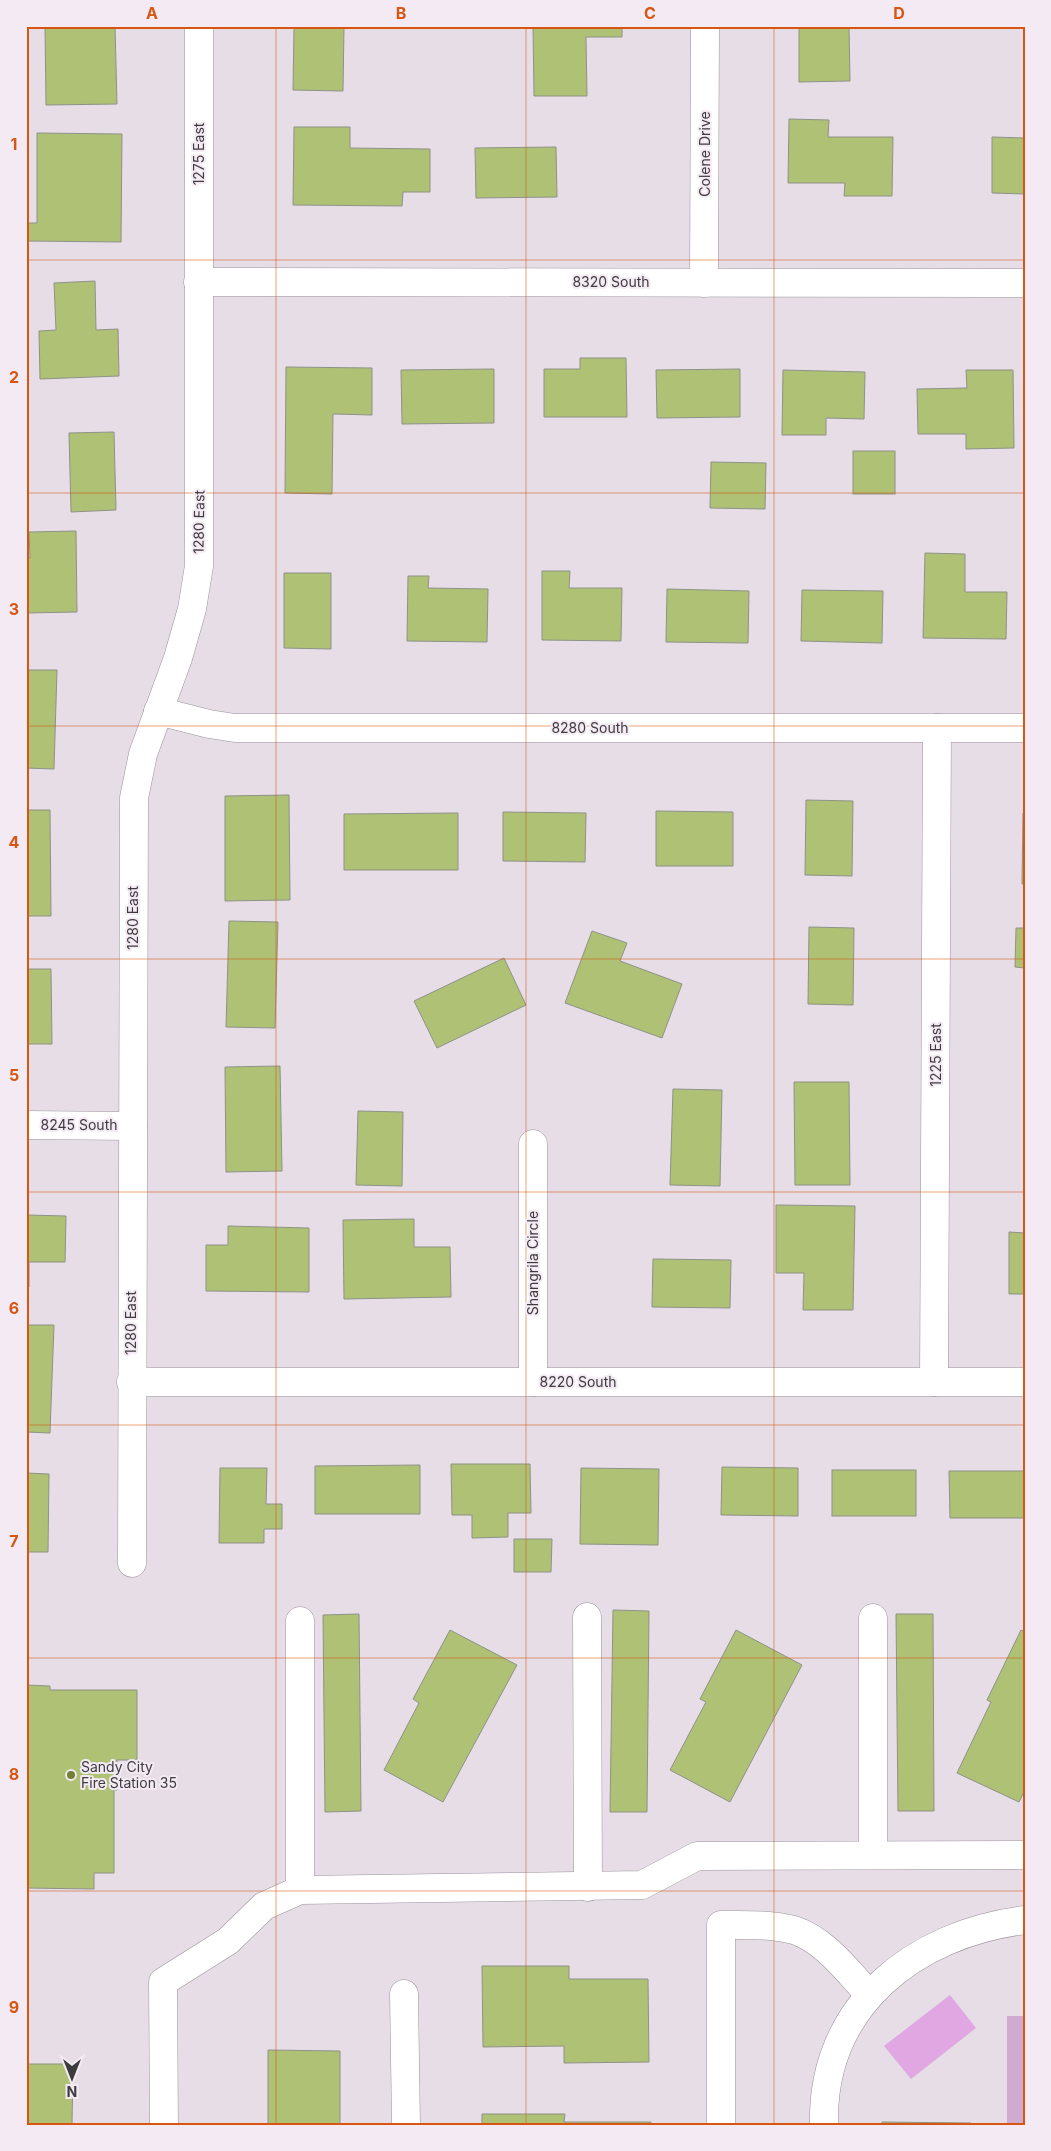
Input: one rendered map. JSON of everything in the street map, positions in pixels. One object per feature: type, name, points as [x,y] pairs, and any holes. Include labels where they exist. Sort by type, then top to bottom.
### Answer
[{"type":"street","name":"1275 East","points":[[198,282],[199,26]]},
{"type":"street","name":"Colene Drive","points":[[704,282],[705,26]]},
{"type":"street","name":"8320 South","points":[[198,282],[1025,282]]},
{"type":"street","name":"1280 East","points":[[132,1563],[134,798],[143,754],[181,648],[192,610],[199,566],[198,282]]},
{"type":"street","name":"8280 South","points":[[158,711],[209,724],[235,728],[1025,728]]},
{"type":"street","name":"1225 East","points":[[934,1382],[937,728]]},
{"type":"street","name":"8245 South","points":[[26,1125],[133,1126]]},
{"type":"street","name":"Shangrila Circle","points":[[533,1144],[533,1382]]},
{"type":"street","name":"8220 South","points":[[131,1382],[1025,1382]]},
{"type":"street","points":[[587,1617],[588,1887]]},
{"type":"street","points":[[873,1618],[874,1855]]},
{"type":"street","points":[[300,1621],[300,1890]]},
{"type":"street","points":[[164,2125],[163,1982],[228,1941],[264,1906],[300,1890],[642,1885],[697,1856],[1025,1855]]},
{"type":"street","points":[[824,2125],[824,2109],[831,2067],[846,2027],[869,1994],[897,1969],[960,1935],[994,1924],[1025,1920]]},
{"type":"street","points":[[720,2125],[721,1926],[766,1926],[795,1931],[820,1944],[869,1994]]},
{"type":"street","points":[[404,1994],[406,2125]]},
{"type":"shaded area","points":[[950,1995],[976,2028],[911,2079],[884,2046]]},
{"type":"shaded area","points":[[1007,2016],[1025,2016],[1025,2125],[1007,2125]]},
{"type":"building","points":[[45,26],[115,26],[117,104],[46,105]]},
{"type":"building","points":[[294,26],[344,26],[343,91],[293,90]]},
{"type":"building","points":[[533,26],[622,26],[622,37],[586,37],[587,96],[534,96]]},
{"type":"building","points":[[799,26],[849,26],[850,81],[799,82]]},
{"type":"building","points":[[789,119],[829,120],[828,137],[893,137],[892,196],[844,196],[845,183],[788,183]]},
{"type":"building","points":[[294,127],[350,127],[350,148],[430,149],[430,192],[403,192],[402,206],[293,205]]},
{"type":"building","points":[[37,133],[122,134],[121,242],[26,241],[26,223],[37,223]]},
{"type":"building","points":[[992,137],[1025,138],[1025,194],[992,193]]},
{"type":"building","points":[[556,147],[557,197],[476,198],[475,148]]},
{"type":"building","points":[[95,281],[96,330],[118,329],[119,376],[40,379],[39,331],[56,330],[54,283]]},
{"type":"building","points":[[580,358],[626,358],[627,417],[544,417],[544,369],[580,369]]},
{"type":"building","points":[[286,367],[372,368],[372,415],[333,414],[332,494],[285,493]]},
{"type":"building","points":[[494,369],[494,423],[402,424],[401,370]]},
{"type":"building","points":[[740,369],[740,417],[657,418],[656,370]]},
{"type":"building","points":[[783,370],[865,372],[864,419],[826,418],[826,435],[782,435]]},
{"type":"building","points":[[966,370],[1013,370],[1014,448],[966,449],[966,434],[918,434],[917,389],[967,388]]},
{"type":"building","points":[[114,432],[116,510],[71,512],[69,433]]},
{"type":"building","points":[[853,451],[895,451],[895,494],[853,494]]},
{"type":"building","points":[[711,462],[766,463],[765,509],[710,508]]},
{"type":"building","points":[[76,531],[77,612],[26,613],[26,558],[30,558],[29,532]]},
{"type":"building","points":[[925,553],[965,554],[965,592],[1007,592],[1006,639],[923,638]]},
{"type":"building","points":[[542,571],[570,571],[569,588],[622,588],[621,641],[542,640]]},
{"type":"building","points":[[284,573],[331,573],[331,649],[284,648]]},
{"type":"building","points":[[408,576],[429,576],[428,588],[488,589],[487,642],[407,641]]},
{"type":"building","points":[[667,589],[749,591],[748,643],[666,642]]},
{"type":"building","points":[[802,590],[883,591],[882,643],[801,641]]},
{"type":"building","points":[[26,670],[57,670],[54,769],[26,768]]},
{"type":"building","points":[[289,795],[290,900],[225,901],[225,796]]},
{"type":"building","points":[[806,800],[853,801],[852,876],[805,875]]},
{"type":"building","points":[[26,810],[50,810],[51,916],[26,916]]},
{"type":"building","points":[[656,811],[733,812],[733,866],[656,866]]},
{"type":"building","points":[[503,812],[586,813],[585,862],[503,861]]},
{"type":"building","points":[[458,813],[458,870],[344,870],[344,814]]},
{"type":"building","points":[[1023,813],[1025,813],[1025,884],[1022,884]]},
{"type":"building","points":[[229,921],[278,922],[275,1028],[226,1027]]},
{"type":"building","points":[[809,927],[854,928],[853,1005],[808,1004]]},
{"type":"building","points":[[1016,928],[1025,928],[1025,968],[1015,967]]},
{"type":"building","points":[[592,931],[627,943],[620,961],[682,984],[662,1038],[565,1003]]},
{"type":"building","points":[[504,958],[526,1005],[437,1048],[414,1001]]},
{"type":"building","points":[[26,969],[51,969],[52,1044],[26,1044]]},
{"type":"building","points":[[280,1066],[282,1171],[226,1172],[225,1067]]},
{"type":"building","points":[[794,1082],[849,1082],[850,1185],[795,1185]]},
{"type":"building","points":[[673,1089],[722,1090],[720,1186],[670,1185]]},
{"type":"building","points":[[358,1111],[403,1112],[402,1186],[356,1185]]},
{"type":"building","points":[[776,1205],[855,1206],[853,1310],[803,1310],[804,1273],[776,1273]]},
{"type":"building","points":[[26,1215],[66,1216],[65,1262],[29,1262],[29,1287],[26,1287]]},
{"type":"building","points":[[414,1219],[414,1247],[450,1247],[451,1297],[344,1299],[343,1220]]},
{"type":"building","points":[[228,1226],[309,1228],[309,1292],[206,1291],[206,1245],[228,1245]]},
{"type":"building","points":[[1009,1232],[1025,1233],[1025,1294],[1009,1294]]},
{"type":"building","points":[[653,1259],[731,1260],[730,1308],[652,1307]]},
{"type":"building","points":[[26,1325],[54,1325],[50,1433],[26,1432]]},
{"type":"building","points":[[451,1464],[530,1464],[531,1513],[508,1513],[508,1537],[472,1538],[472,1515],[452,1515]]},
{"type":"building","points":[[420,1465],[420,1514],[315,1514],[315,1466]]},
{"type":"building","points":[[722,1467],[798,1468],[798,1516],[721,1515]]},
{"type":"building","points":[[220,1468],[267,1468],[266,1504],[282,1504],[282,1529],[264,1529],[264,1543],[219,1543]]},
{"type":"building","points":[[581,1468],[659,1469],[658,1545],[580,1544]]},
{"type":"building","points":[[832,1470],[916,1470],[916,1516],[832,1516]]},
{"type":"building","points":[[949,1471],[1025,1471],[1025,1518],[950,1518]]},
{"type":"building","points":[[26,1473],[49,1474],[48,1552],[26,1552]]},
{"type":"building","points":[[514,1539],[552,1539],[551,1572],[514,1572]]},
{"type":"building","points":[[613,1610],[649,1611],[647,1812],[610,1812]]},
{"type":"building","points":[[359,1614],[361,1811],[325,1812],[323,1615]]},
{"type":"building","points":[[896,1614],[933,1614],[934,1811],[898,1811]]},
{"type":"building","points":[[450,1630],[517,1665],[443,1802],[384,1770],[419,1703],[413,1699]]},
{"type":"building","points":[[736,1630],[802,1665],[730,1802],[670,1770],[706,1702],[700,1699]]},
{"type":"building","points":[[1021,1630],[1025,1632],[1025,1790],[1019,1802],[957,1773],[991,1702],[987,1700]]},
{"type":"building","name":"Sandy City Fire Station 35","points":[[26,1685],[50,1686],[50,1690],[137,1690],[137,1760],[117,1760],[117,1790],[114,1790],[114,1873],[94,1873],[94,1889],[26,1888]]},
{"type":"building","points":[[482,1966],[569,1966],[569,1979],[648,1979],[649,2062],[564,2063],[564,2046],[483,2047]]},
{"type":"building","points":[[268,2050],[340,2051],[340,2125],[268,2125]]},
{"type":"building","points":[[26,2064],[73,2064],[72,2125],[26,2125]]},
{"type":"building","points":[[482,2114],[565,2114],[564,2122],[651,2122],[651,2125],[482,2125]]},
{"type":"building","points":[[882,2122],[971,2123],[971,2125],[882,2125]]},
{"type":"place","name":"Sandy City Fire Station 35","points":[[71,1775]]}]
